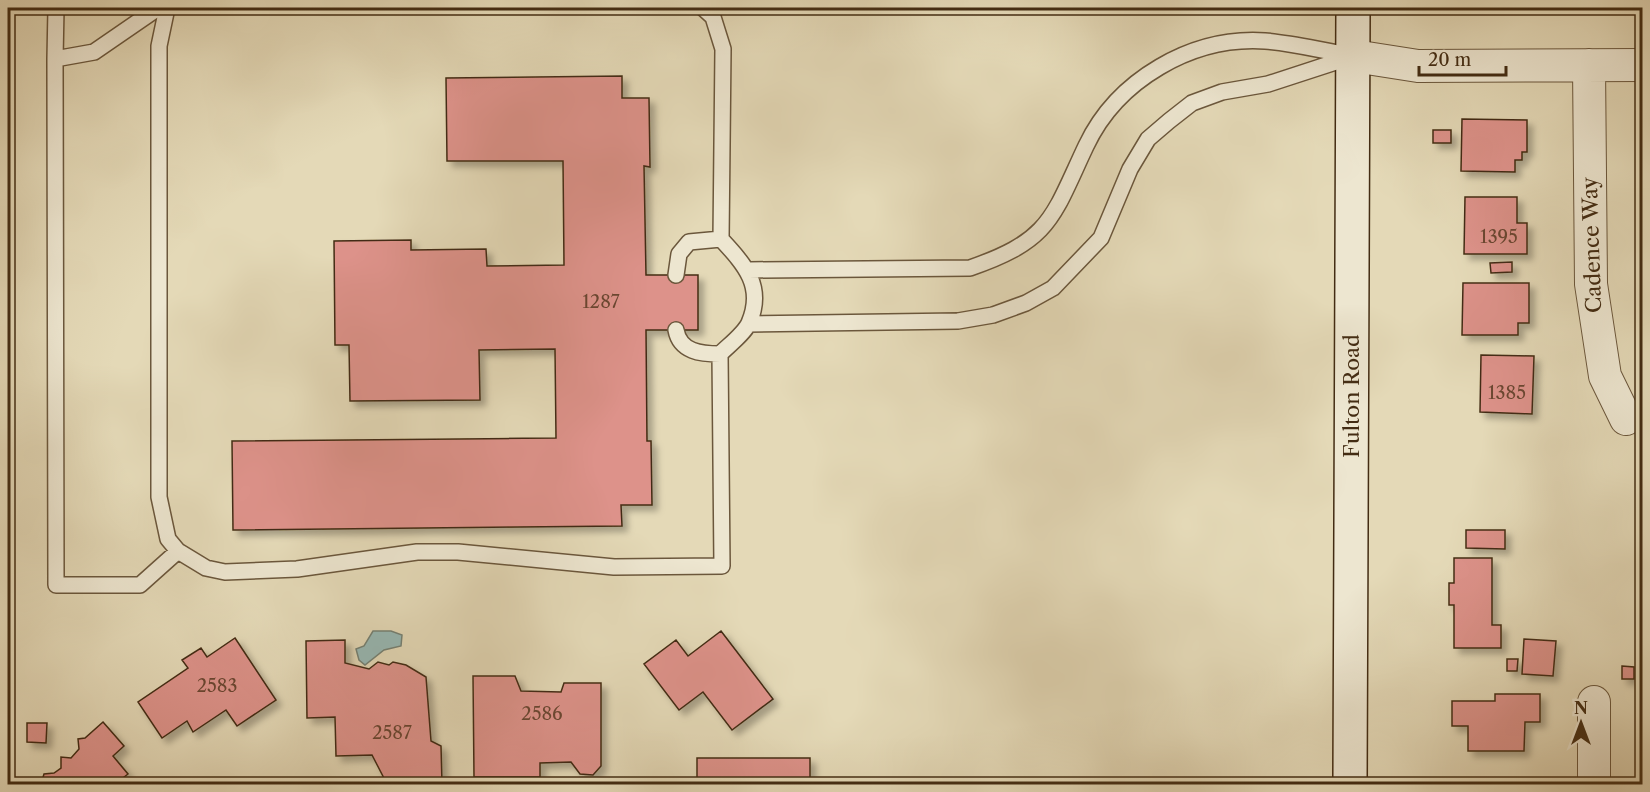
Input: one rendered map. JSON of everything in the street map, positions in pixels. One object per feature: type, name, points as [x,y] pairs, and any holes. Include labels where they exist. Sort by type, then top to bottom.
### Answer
[{"type":"main road","name":"Fulton Road","points":[[1350,784],[1353,8]]},
{"type":"street","points":[[1353,56],[1418,66],[1642,65]]},
{"type":"street","name":"Cadence Way","points":[[1589,65],[1591,284],[1605,376],[1626,419]]},
{"type":"street","points":[[1594,702],[1594,784]]},
{"type":"lane","points":[[56,8],[56,585],[140,585],[178,551]]},
{"type":"lane","points":[[55,59],[94,52],[138,24],[158,8]]},
{"type":"lane","points":[[167,8],[159,46],[159,497],[168,539],[178,551],[206,568],[225,572],[297,569],[427,552],[516,556],[614,567],[722,566],[720,354],[749,324],[755,296],[749,270],[721,239],[723,49],[713,17],[704,8]]},
{"type":"lane","points":[[749,270],[970,268],[1004,256],[1035,238],[1058,208],[1087,144],[1106,114],[1133,84],[1153,70],[1185,54],[1220,44],[1264,40],[1353,56]]},
{"type":"lane","points":[[749,324],[958,321],[993,315],[1026,303],[1053,288],[1101,238],[1130,169],[1148,139],[1185,109],[1222,92],[1268,84],[1353,56]]},
{"type":"lane","points":[[676,275],[679,254],[689,242],[721,239]]},
{"type":"lane","points":[[676,330],[677,338],[691,350],[701,354],[720,354]]},
{"type":"water","points":[[373,631],[391,631],[402,635],[401,646],[384,650],[365,665],[359,660],[356,649],[364,646]]},
{"type":"building","points":[[622,76],[622,98],[649,98],[650,167],[644,166],[646,275],[698,275],[698,330],[646,330],[647,441],[651,441],[652,505],[621,505],[622,526],[233,530],[232,441],[556,438],[555,349],[479,350],[480,400],[350,401],[349,345],[335,345],[334,241],[411,240],[411,250],[486,249],[487,266],[564,265],[563,161],[447,161],[446,78]]},
{"type":"building","points":[[1462,119],[1527,120],[1527,152],[1522,152],[1522,160],[1515,160],[1515,172],[1461,171]]},
{"type":"building","points":[[1433,130],[1451,130],[1451,143],[1433,143]]},
{"type":"building","points":[[1465,197],[1517,197],[1517,223],[1527,223],[1527,254],[1464,254]]},
{"type":"building","points":[[1512,262],[1512,272],[1491,273],[1490,263]]},
{"type":"building","points":[[1463,283],[1529,283],[1529,323],[1518,323],[1518,335],[1462,335]]},
{"type":"building","points":[[1481,355],[1534,356],[1532,414],[1480,412]]},
{"type":"building","points":[[1466,530],[1505,530],[1505,549],[1466,548]]},
{"type":"building","points":[[1454,558],[1492,558],[1492,625],[1501,625],[1501,648],[1454,648],[1454,605],[1449,605],[1449,583],[1454,583]]},
{"type":"building","points":[[721,631],[773,699],[732,730],[703,692],[679,710],[644,664],[676,640],[688,656]]},
{"type":"building","points":[[235,638],[276,700],[237,726],[226,710],[193,732],[187,721],[162,738],[138,702],[188,668],[182,660],[201,648],[207,657]]},
{"type":"building","points":[[1524,639],[1556,641],[1553,676],[1522,674]]},
{"type":"building","points":[[345,640],[345,663],[369,669],[378,662],[389,665],[393,662],[406,665],[426,677],[431,741],[441,746],[442,784],[387,784],[372,755],[336,756],[335,717],[307,718],[306,641]]},
{"type":"building","points":[[1507,659],[1518,659],[1517,671],[1507,671]]},
{"type":"building","points":[[1622,666],[1634,667],[1634,679],[1622,679]]},
{"type":"building","points":[[473,676],[515,676],[521,691],[561,692],[564,683],[601,683],[601,766],[593,775],[580,774],[571,762],[540,763],[540,777],[474,777]]},
{"type":"building","points":[[1495,694],[1540,694],[1540,722],[1525,722],[1524,751],[1468,751],[1468,726],[1452,726],[1452,701],[1495,701]]},
{"type":"building","points":[[103,722],[124,746],[113,756],[128,774],[115,784],[110,782],[107,784],[41,784],[44,774],[54,773],[61,768],[61,757],[71,758],[79,749],[78,739],[85,738]]},
{"type":"building","points":[[27,723],[47,723],[46,743],[27,742]]},
{"type":"building","points":[[697,758],[810,758],[810,784],[697,784]]}]
